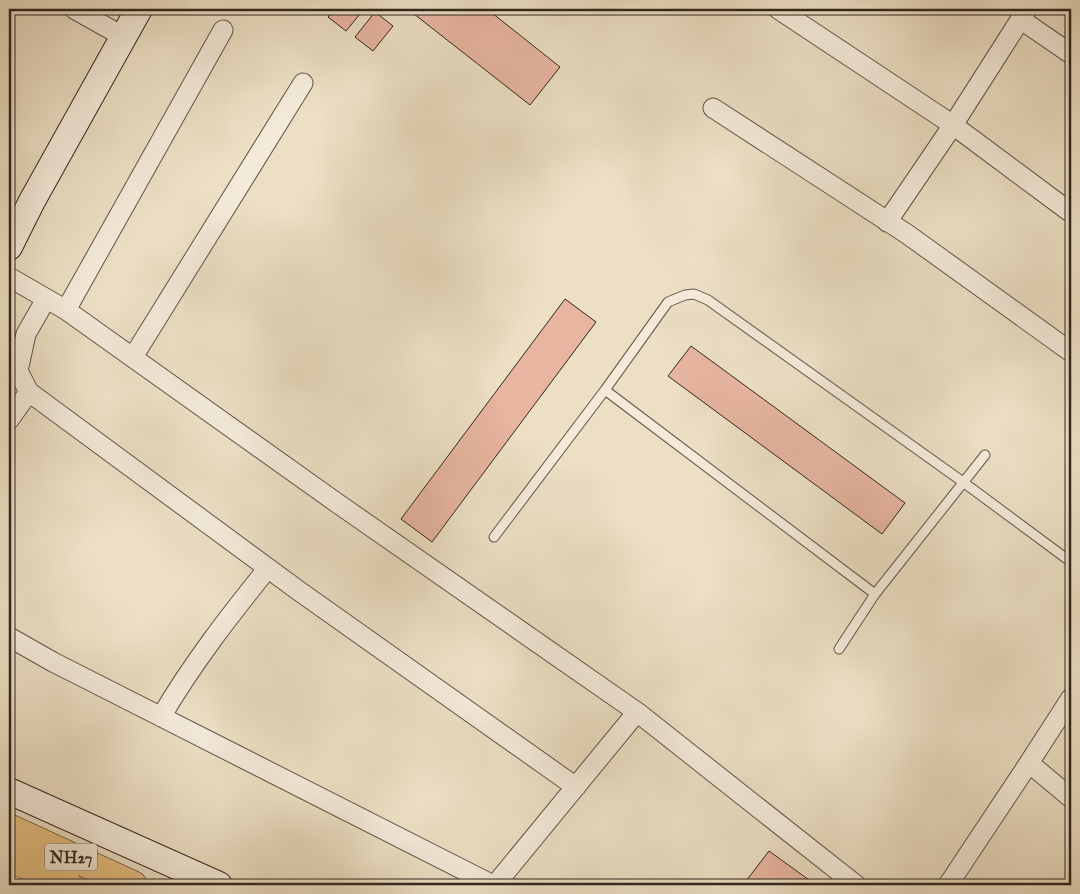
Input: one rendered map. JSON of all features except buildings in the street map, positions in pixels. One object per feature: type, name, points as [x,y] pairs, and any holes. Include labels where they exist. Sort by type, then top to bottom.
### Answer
[{"type":"highway","name":"NH27","points":[[9,828],[133,885]]},
{"type":"highway","name":"NH27","points":[[9,857],[68,885]]},
{"type":"street","points":[[74,9],[124,36]]},
{"type":"street","points":[[9,247],[32,201],[139,9]]},
{"type":"street","points":[[778,9],[953,125],[1070,212]]},
{"type":"street","points":[[887,222],[953,125],[1023,14],[1071,54]]},
{"type":"street","points":[[66,310],[224,30]]},
{"type":"street","points":[[133,357],[303,82]]},
{"type":"street","points":[[713,108],[887,222],[1071,352]]},
{"type":"street","points":[[9,277],[66,310],[637,712],[856,885]]},
{"type":"street","points":[[46,299],[26,334],[18,371],[29,392],[268,568],[576,787]]},
{"type":"street","points":[[9,420],[29,392]]},
{"type":"street","points":[[161,717],[234,609],[268,568]]},
{"type":"street","points":[[9,637],[52,662],[494,885],[637,712]]},
{"type":"street","points":[[948,885],[1071,698]]},
{"type":"street","points":[[1029,762],[1071,798]]},
{"type":"street","points":[[9,791],[219,885]]},
{"type":"lane","points":[[494,537],[605,390],[668,302],[685,294],[694,294],[708,300],[963,482],[1071,562]]},
{"type":"lane","points":[[605,390],[875,594]]},
{"type":"lane","points":[[839,649],[875,594],[985,455]]}]
